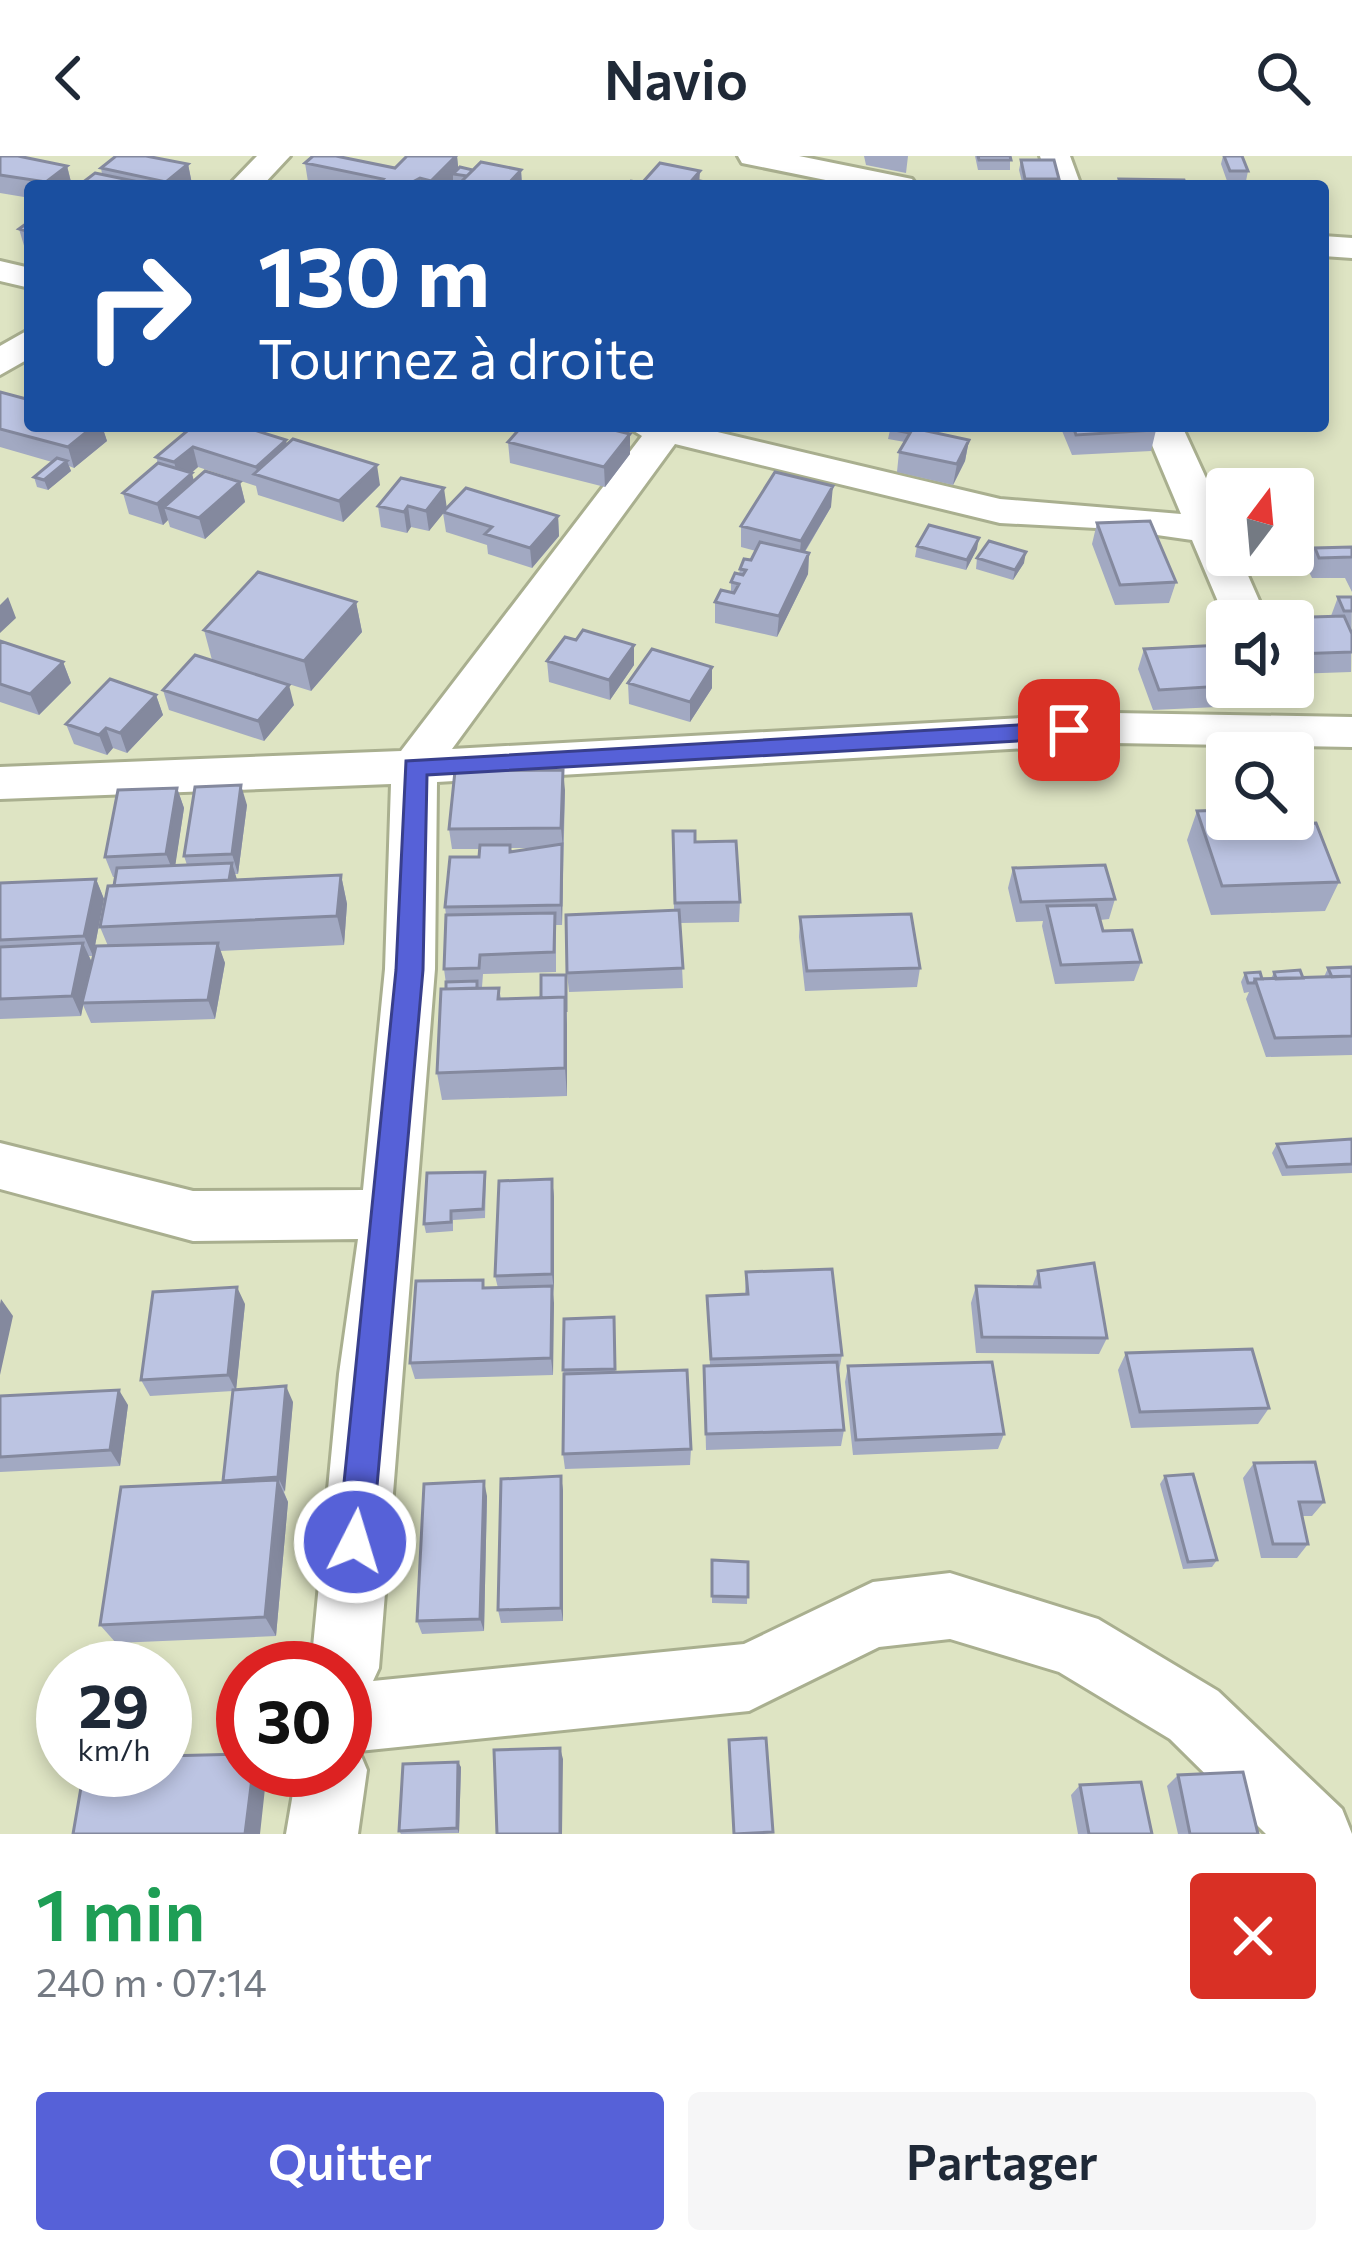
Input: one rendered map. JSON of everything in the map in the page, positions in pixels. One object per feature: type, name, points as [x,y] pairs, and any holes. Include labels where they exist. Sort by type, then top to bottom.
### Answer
[{"type":"street","points":[[250,180],[275,156]]},
{"type":"street","points":[[753,156],[871,180]]},
{"type":"street","points":[[0,364],[24,345]]},
{"type":"street","points":[[347,1641],[368,1374],[410,970],[415,767],[656,432]]},
{"type":"street","points":[[675,432],[1000,511],[1115,517],[1206,529]]},
{"type":"street","points":[[1166,432],[1206,519]]},
{"type":"street","points":[[0,783],[415,767],[1114,728],[1280,708],[1352,732]]},
{"type":"street","points":[[0,1166],[193,1216],[387,1214]]},
{"type":"street","points":[[372,1715],[748,1677],[874,1615],[950,1606],[1074,1643],[1194,1715],[1317,1834]]},
{"type":"street","points":[[322,1834],[328,1797]]},
{"type":"building","points":[[0,156],[67,166],[49,180],[0,175]]},
{"type":"building","points":[[116,156],[188,164],[168,180],[101,168]]},
{"type":"building","points":[[313,156],[336,156],[395,168],[407,156],[456,156],[432,180],[382,180],[305,163]]},
{"type":"building","points":[[978,156],[1010,156],[1011,160],[979,160]]},
{"type":"building","points":[[1224,156],[1242,156],[1248,171],[1230,171]]},
{"type":"building","points":[[1021,160],[1054,160],[1059,179],[1025,179]]},
{"type":"building","points":[[481,162],[521,170],[512,180],[463,180]]},
{"type":"building","points":[[660,163],[700,171],[692,180],[645,180]]},
{"type":"building","points":[[460,167],[473,170],[467,176],[453,174]]},
{"type":"building","points":[[95,173],[129,180],[86,180]]},
{"type":"building","points":[[0,392],[24,398],[24,432],[87,432],[68,447],[0,429]]},
{"type":"building","points":[[186,432],[260,432],[286,440],[256,467],[193,447],[174,462],[156,457]]},
{"type":"building","points":[[517,432],[630,434],[604,467],[508,442]]},
{"type":"building","points":[[911,432],[969,440],[957,464],[899,452]]},
{"type":"building","points":[[293,439],[377,465],[339,501],[254,474]]},
{"type":"building","points":[[57,458],[67,461],[44,480],[34,477]]},
{"type":"building","points":[[158,463],[192,473],[157,504],[123,493]]},
{"type":"building","points":[[205,471],[240,482],[199,518],[164,507]]},
{"type":"building","points":[[775,472],[833,486],[801,541],[741,526]]},
{"type":"building","points":[[401,478],[444,488],[426,511],[378,506]]},
{"type":"building","points":[[466,488],[558,516],[530,548],[485,534],[492,527],[443,512]]},
{"type":"building","points":[[1150,521],[1176,582],[1120,585],[1097,523]]},
{"type":"building","points":[[929,525],[979,538],[967,560],[917,546]]},
{"type":"building","points":[[989,541],[1026,552],[1015,570],[977,558]]},
{"type":"building","points":[[760,542],[809,553],[779,616],[715,602],[721,590],[734,593],[739,584],[731,582],[735,573],[743,575],[744,559],[751,560]]},
{"type":"building","points":[[1352,547],[1352,557],[1319,558],[1315,548]]},
{"type":"building","points":[[258,572],[356,602],[304,661],[204,630]]},
{"type":"building","points":[[1338,597],[1352,597],[1352,611],[1344,611]]},
{"type":"building","points":[[1344,616],[1352,634],[1352,652],[1314,653],[1314,617]]},
{"type":"building","points":[[583,630],[634,645],[609,680],[547,661],[565,637],[576,640]]},
{"type":"building","points":[[0,641],[63,662],[30,694],[0,684]]},
{"type":"building","points":[[1206,646],[1206,687],[1159,690],[1144,649]]},
{"type":"building","points":[[652,649],[712,667],[690,702],[628,683]]},
{"type":"building","points":[[195,655],[289,685],[258,721],[163,690]]},
{"type":"building","points":[[110,679],[156,695],[120,733],[106,728],[99,735],[66,724]]},
{"type":"building","points":[[563,770],[561,828],[449,829],[455,771]]},
{"type":"building","points":[[241,785],[232,854],[184,856],[195,787]]},
{"type":"building","points":[[177,788],[166,854],[105,857],[118,790]]},
{"type":"building","points":[[1197,811],[1206,811],[1206,838]]},
{"type":"building","points":[[1316,823],[1339,882],[1222,886],[1207,840],[1314,840]]},
{"type":"building","points":[[673,831],[695,831],[695,842],[736,841],[740,902],[675,903]]},
{"type":"building","points":[[562,844],[561,905],[445,907],[450,857],[479,857],[480,845],[510,845],[510,852]]},
{"type":"building","points":[[232,863],[229,880],[114,886],[117,868]]},
{"type":"building","points":[[1105,865],[1115,899],[1021,902],[1013,868]]},
{"type":"building","points":[[341,875],[337,916],[100,927],[108,886]]},
{"type":"building","points":[[96,879],[84,936],[0,940],[0,883]]},
{"type":"building","points":[[1096,905],[1103,931],[1132,930],[1141,962],[1061,965],[1047,906]]},
{"type":"building","points":[[679,910],[683,968],[567,973],[566,915]]},
{"type":"building","points":[[555,913],[554,952],[480,955],[479,968],[444,969],[446,915]]},
{"type":"building","points":[[911,914],[920,968],[807,971],[800,917]]},
{"type":"building","points":[[83,943],[72,996],[0,999],[0,947]]},
{"type":"building","points":[[218,943],[208,1000],[82,1003],[96,946]]},
{"type":"building","points":[[1352,967],[1352,976],[1332,977],[1328,968]]},
{"type":"building","points":[[1300,970],[1303,978],[1276,979],[1274,972]]},
{"type":"building","points":[[1260,972],[1262,979],[1248,983],[1245,973]]},
{"type":"building","points":[[541,975],[566,975],[566,1012],[565,997],[541,998]]},
{"type":"building","points":[[1352,976],[1352,1036],[1275,1038],[1255,979]]},
{"type":"building","points":[[477,981],[477,988],[446,989],[446,982]]},
{"type":"building","points":[[499,988],[498,999],[565,997],[565,1068],[437,1073],[441,989]]},
{"type":"building","points":[[1352,1139],[1352,1164],[1287,1167],[1277,1144]]},
{"type":"building","points":[[485,1172],[483,1209],[451,1211],[451,1222],[424,1224],[427,1173]]},
{"type":"building","points":[[552,1179],[552,1274],[495,1276],[499,1181]]},
{"type":"building","points":[[1094,1263],[1107,1338],[982,1337],[976,1286],[1040,1287],[1038,1271]]},
{"type":"building","points":[[832,1269],[842,1355],[711,1359],[707,1296],[748,1294],[746,1272]]},
{"type":"building","points":[[483,1280],[483,1288],[552,1286],[551,1358],[410,1363],[416,1281]]},
{"type":"building","points":[[237,1287],[228,1375],[141,1380],[153,1292]]},
{"type":"building","points":[[614,1317],[615,1369],[563,1370],[564,1319]]},
{"type":"building","points":[[1252,1349],[1269,1408],[1140,1412],[1126,1353]]},
{"type":"building","points":[[837,1362],[844,1430],[706,1434],[704,1366]]},
{"type":"building","points":[[992,1362],[1004,1434],[856,1440],[848,1366]]},
{"type":"building","points":[[687,1370],[691,1449],[563,1454],[564,1374]]},
{"type":"building","points":[[286,1386],[278,1477],[223,1481],[233,1390]]},
{"type":"building","points":[[119,1390],[110,1450],[0,1457],[0,1396]]},
{"type":"building","points":[[1315,1462],[1324,1502],[1299,1502],[1308,1544],[1273,1544],[1254,1463]]},
{"type":"building","points":[[1193,1474],[1217,1560],[1188,1562],[1165,1476]]},
{"type":"building","points":[[561,1476],[561,1608],[498,1610],[501,1479]]},
{"type":"building","points":[[278,1480],[265,1617],[100,1625],[121,1487]]},
{"type":"building","points":[[484,1481],[480,1619],[417,1621],[424,1484]]},
{"type":"building","points":[[712,1560],[748,1562],[748,1597],[712,1596]]},
{"type":"building","points":[[766,1738],[773,1832],[734,1834],[729,1740]]},
{"type":"building","points":[[560,1748],[560,1834],[497,1834],[494,1750]]},
{"type":"building","points":[[192,1755],[216,1755],[216,1797],[250,1797],[245,1834],[73,1834],[79,1797],[192,1797]]},
{"type":"building","points":[[458,1762],[457,1828],[399,1831],[403,1764]]},
{"type":"building","points":[[1243,1772],[1258,1834],[1190,1834],[1178,1775]]},
{"type":"building","points":[[1141,1782],[1152,1834],[1089,1834],[1080,1785]]},
{"type":"route","points":[[355,1542],[410,970],[415,767],[1069,730]]}]
